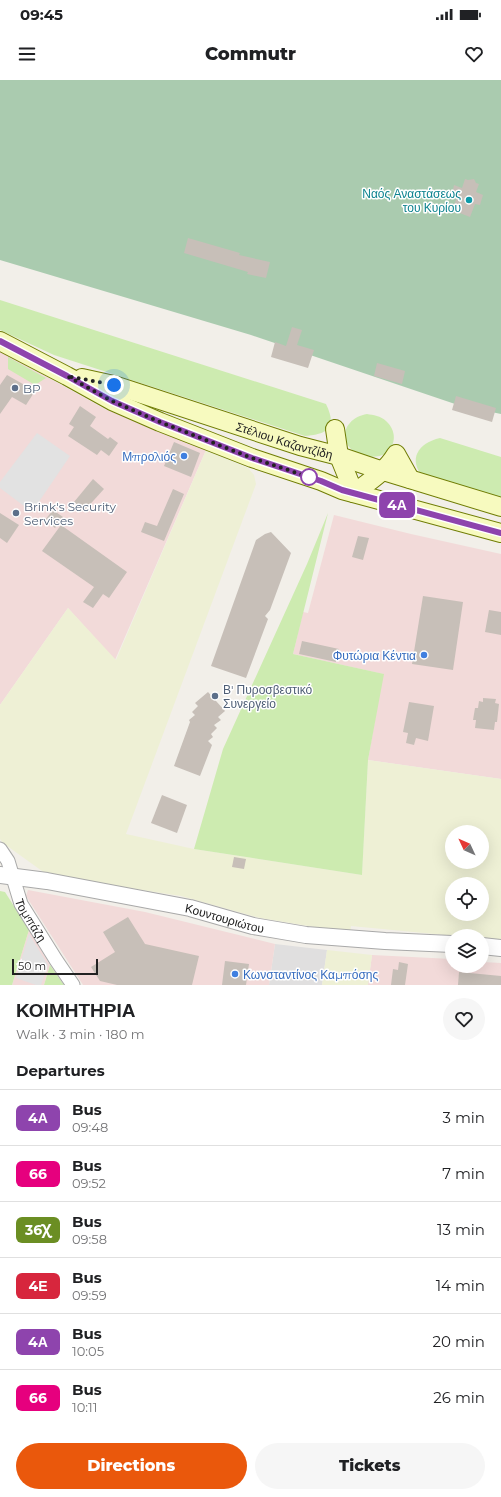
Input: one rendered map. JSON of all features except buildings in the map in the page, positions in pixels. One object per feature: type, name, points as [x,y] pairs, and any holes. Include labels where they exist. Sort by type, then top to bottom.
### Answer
[{"type":"main road","name":"Στέλιου Καζαντζίδη","points":[[0,341],[112,401],[160,422],[252,458],[354,493],[501,533]]},
{"type":"main road","name":"Στέλιου Καζαντζίδη","points":[[67,376],[114,385],[300,446],[339,456],[501,507]]},
{"type":"main road","points":[[300,446],[313,445],[320,442],[335,429],[339,456],[354,493],[383,471],[390,464],[396,454],[410,479]]},
{"type":"street","name":"Τομπάζη","points":[[0,849],[8,861],[7,876],[22,904],[73,985]]},
{"type":"street","name":"Κουντουριώτου","points":[[7,876],[47,881],[190,908],[253,926],[306,935],[445,944]]},
{"type":"street","points":[[489,947],[501,948]]},
{"type":"shaded area","points":[[0,351],[105,409],[206,450],[115,660],[68,608],[0,705]]},
{"type":"shaded area","name":"Brink's Security Services","points":[[37,433],[70,456],[32,512],[0,488],[0,482]]},
{"type":"shaded area","points":[[334,515],[501,554],[501,779],[368,760],[383,674],[293,654],[303,612],[308,613]]},
{"type":"shaded area","points":[[28,890],[145,912],[275,944],[269,985],[83,985],[26,896]]},
{"type":"shaded area","points":[[29,930],[50,965],[44,985],[12,985]]},
{"type":"shaded area","points":[[29,934],[48,965],[41,985],[36,985],[16,978]]},
{"type":"shaded area","points":[[275,944],[327,950],[322,985],[269,985]]},
{"type":"shaded area","points":[[372,955],[445,959],[445,973],[489,973],[489,962],[501,963],[501,985],[368,985]]},
{"type":"green space","points":[[0,80],[501,80],[501,414],[458,405],[251,335],[0,260]]},
{"type":"green space","points":[[0,300],[326,404],[331,418],[331,424],[325,431],[305,436],[54,355],[0,330]]},
{"type":"green space","points":[[8,357],[46,378],[35,385],[8,369]]},
{"type":"green space","points":[[367,414],[384,419],[392,429],[394,437],[390,449],[386,453],[376,457],[358,454],[349,447],[346,442],[345,432],[350,423],[358,417]]},
{"type":"green space","points":[[440,438],[501,457],[501,502],[424,478],[416,465],[417,453],[432,440]]},
{"type":"green space","points":[[206,450],[248,468],[254,475],[256,484],[126,834],[194,849],[362,875],[368,760],[501,779],[501,941],[489,940],[489,929],[445,929],[445,935],[351,926],[350,933],[260,918],[181,896],[49,876],[3,843],[0,839],[0,705],[68,608],[116,660]]},
{"type":"green space","points":[[328,513],[293,654],[384,674],[368,760],[362,875],[194,849],[223,749],[307,564]]},
{"type":"green space","points":[[0,891],[5,892],[29,930],[12,985],[0,985]]},
{"type":"green space","points":[[327,950],[372,955],[368,985],[322,985]]},
{"type":"green space","points":[[50,965],[64,985],[44,985]]},
{"type":"bus line","name":"4Α","points":[[0,341],[112,401],[160,422],[252,458],[321,481],[342,490],[501,533]]},
{"type":"place","name":"Ναός Αναστάσεως του Κυρίου","points":[[469,200]]},
{"type":"place","name":"BP","points":[[15,388]]},
{"type":"place","name":"Μπρολιός","points":[[184,456]]},
{"type":"place","name":"Brink's Security Services","points":[[16,513]]},
{"type":"place","name":"Φυτώρια Κέντια","points":[[424,655]]},
{"type":"place","name":"Β' Πυροσβεστικό Συνεργείο","points":[[215,696]]},
{"type":"place","name":"Κωνσταντίνος Καμπόσης","points":[[235,974]]},
{"type":"route","points":[[114,385],[67,376],[112,401],[160,422],[252,458],[309,477]]}]
